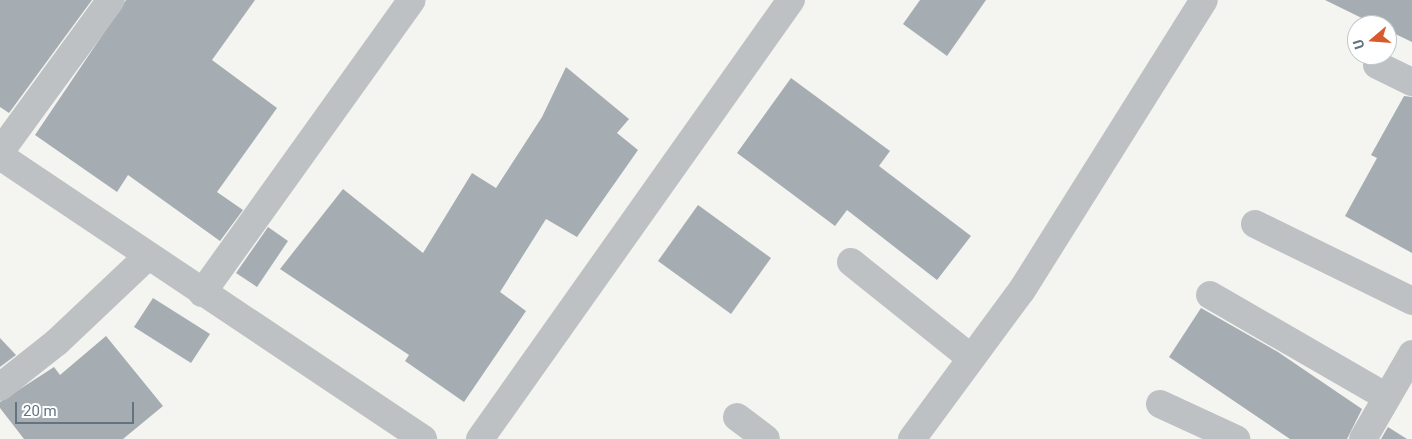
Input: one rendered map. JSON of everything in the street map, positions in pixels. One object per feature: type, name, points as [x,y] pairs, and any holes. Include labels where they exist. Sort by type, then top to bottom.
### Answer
[{"type":"street","points":[[0,152],[111,0]]},
{"type":"street","points":[[202,293],[412,0]]},
{"type":"street","points":[[480,439],[791,0]]},
{"type":"street","points":[[912,439],[1022,290],[1204,0]]},
{"type":"street","points":[[1378,66],[1412,82]]},
{"type":"street","points":[[0,156],[202,293],[423,439]]},
{"type":"street","points":[[1255,224],[1412,300]]},
{"type":"street","points":[[0,387],[57,342],[147,256]]},
{"type":"street","points":[[851,262],[971,358]]},
{"type":"street","points":[[1210,296],[1387,397]]},
{"type":"street","points":[[1363,439],[1412,354]]},
{"type":"street","points":[[1160,404],[1236,439]]},
{"type":"street","points":[[737,417],[766,439]]},
{"type":"building","points":[[0,0],[92,0],[9,113],[0,107]]},
{"type":"building","points":[[126,0],[255,0],[212,60],[277,108],[217,192],[243,210],[220,241],[128,175],[117,192],[35,135]]},
{"type":"building","points":[[920,0],[986,0],[947,56],[903,24]]},
{"type":"building","points":[[1325,0],[1412,0],[1412,42],[1397,35],[1397,15],[1356,15]]},
{"type":"building","points":[[566,67],[629,119],[617,133],[638,150],[577,237],[546,219],[500,292],[526,311],[464,402],[405,361],[409,355],[280,269],[343,189],[423,253],[472,173],[496,188],[542,117]]},
{"type":"building","points":[[791,78],[890,151],[879,166],[971,236],[937,280],[847,210],[835,226],[737,153]]},
{"type":"building","points":[[1404,96],[1412,97],[1412,253],[1345,216],[1377,158],[1371,155]]},
{"type":"building","points":[[698,205],[771,258],[731,314],[658,261]]},
{"type":"building","points":[[268,227],[288,241],[257,287],[236,273]]},
{"type":"building","points":[[153,298],[210,334],[191,363],[134,327]]},
{"type":"building","points":[[1201,308],[1278,352],[1362,409],[1347,439],[1290,439],[1169,357]]},
{"type":"building","points":[[106,336],[163,406],[123,439],[24,439],[0,408],[0,402],[54,367],[60,375]]},
{"type":"building","points":[[0,338],[16,355],[0,367]]},
{"type":"building","points":[[1388,427],[1407,439],[1381,439]]}]
